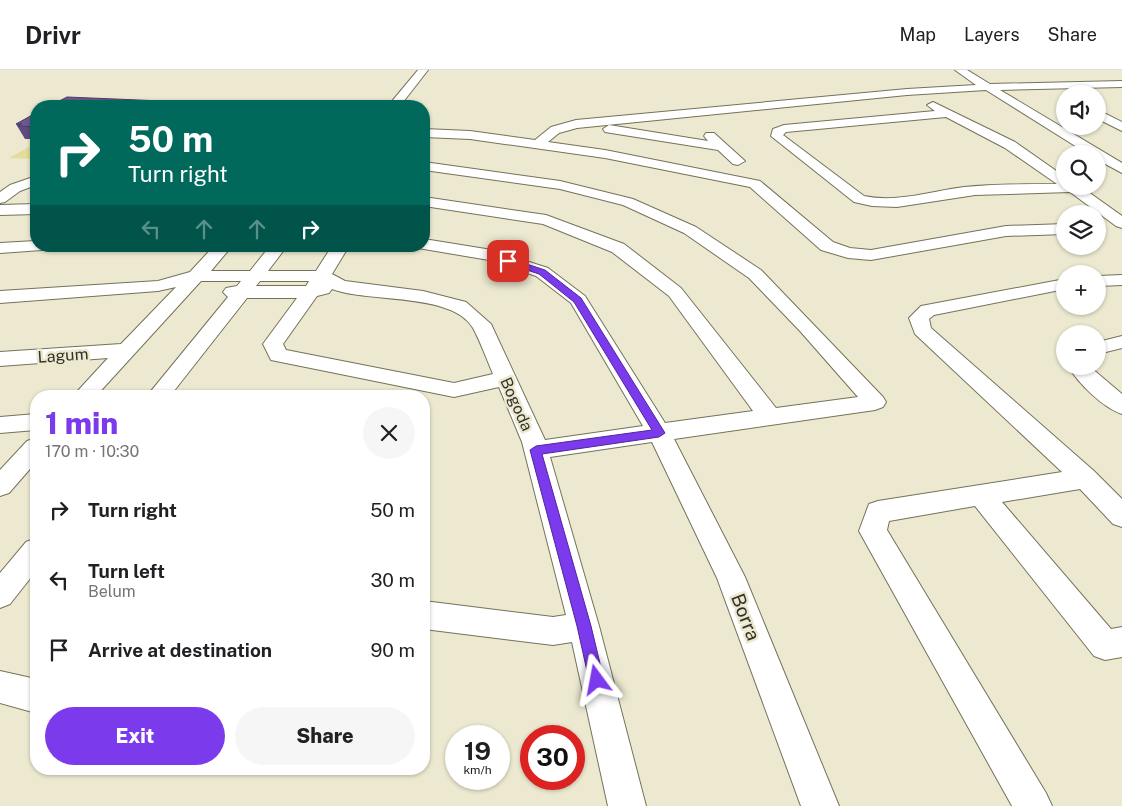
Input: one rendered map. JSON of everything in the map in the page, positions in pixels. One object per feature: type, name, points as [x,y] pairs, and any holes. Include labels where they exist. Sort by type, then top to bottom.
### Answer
[{"type":"street","points":[[399,100],[423,70]]},
{"type":"street","points":[[960,70],[1122,169]]},
{"type":"street","points":[[1022,74],[1056,92]]},
{"type":"street","points":[[1080,75],[1122,97]]},
{"type":"street","points":[[538,144],[555,130],[576,124],[907,92],[988,87],[1122,84]]},
{"type":"street","points":[[907,92],[1010,145],[1056,177]]},
{"type":"street","points":[[947,113],[784,129],[777,132],[777,136],[858,199],[873,203],[888,204],[963,192],[1056,187]]},
{"type":"street","points":[[687,114],[738,161]]},
{"type":"street","points":[[1106,118],[1122,127]]},
{"type":"street","points":[[576,124],[722,147]]},
{"type":"street","points":[[430,134],[470,135],[605,154],[755,184],[827,246],[848,254],[871,255],[1006,231],[1056,229]]},
{"type":"street","points":[[430,167],[560,185],[628,202],[690,230],[755,274],[807,327],[875,402],[536,450]]},
{"type":"street","points":[[0,199],[15,188],[30,182]]},
{"type":"street","points":[[1082,195],[1122,223]]},
{"type":"street","points":[[430,203],[546,220],[618,248],[675,292],[770,417]]},
{"type":"street","points":[[0,210],[30,209]]},
{"type":"street","points":[[1106,228],[1122,227]]},
{"type":"street","name":"Borra","points":[[430,245],[492,255],[542,272],[578,300],[659,433],[731,577],[820,806]]},
{"type":"street","points":[[0,248],[30,246]]},
{"type":"street","points":[[89,390],[218,252]]},
{"type":"street","points":[[163,390],[274,252]]},
{"type":"street","points":[[337,252],[324,284],[273,344],[278,355],[454,390],[505,379]]},
{"type":"street","name":"Bogoda","points":[[158,286],[196,276],[255,275],[423,297],[459,306],[481,324],[534,442],[584,626],[626,806]]},
{"type":"street","points":[[1106,281],[1122,280]]},
{"type":"street","name":"Bogoda","points":[[158,286],[181,292],[241,292],[324,284]]},
{"type":"street","points":[[0,297],[158,286]]},
{"type":"street","points":[[1056,286],[928,310],[919,318],[922,330],[1085,478],[1122,516]]},
{"type":"street","points":[[1106,346],[1122,342]]},
{"type":"street","name":"Lagum","points":[[0,359],[126,350]]},
{"type":"street","points":[[1084,375],[1122,406]]},
{"type":"street","points":[[0,425],[30,422]]},
{"type":"street","points":[[0,486],[30,454]]},
{"type":"street","points":[[1033,806],[873,530],[878,512],[1085,478]]},
{"type":"street","points":[[981,494],[1105,645],[1122,642]]},
{"type":"street","points":[[0,595],[30,558]]},
{"type":"street","points":[[430,616],[553,631],[584,626]]},
{"type":"street","points":[[0,687],[30,694]]},
{"type":"shaded area","points":[[30,146],[30,159],[9,158]]},
{"type":"building","points":[[67,97],[138,100],[61,100]]},
{"type":"building","points":[[30,116],[30,127],[18,126],[22,124],[16,124]]},
{"type":"route","points":[[508,261],[542,272],[578,300],[659,433],[536,450],[597,680]]}]
